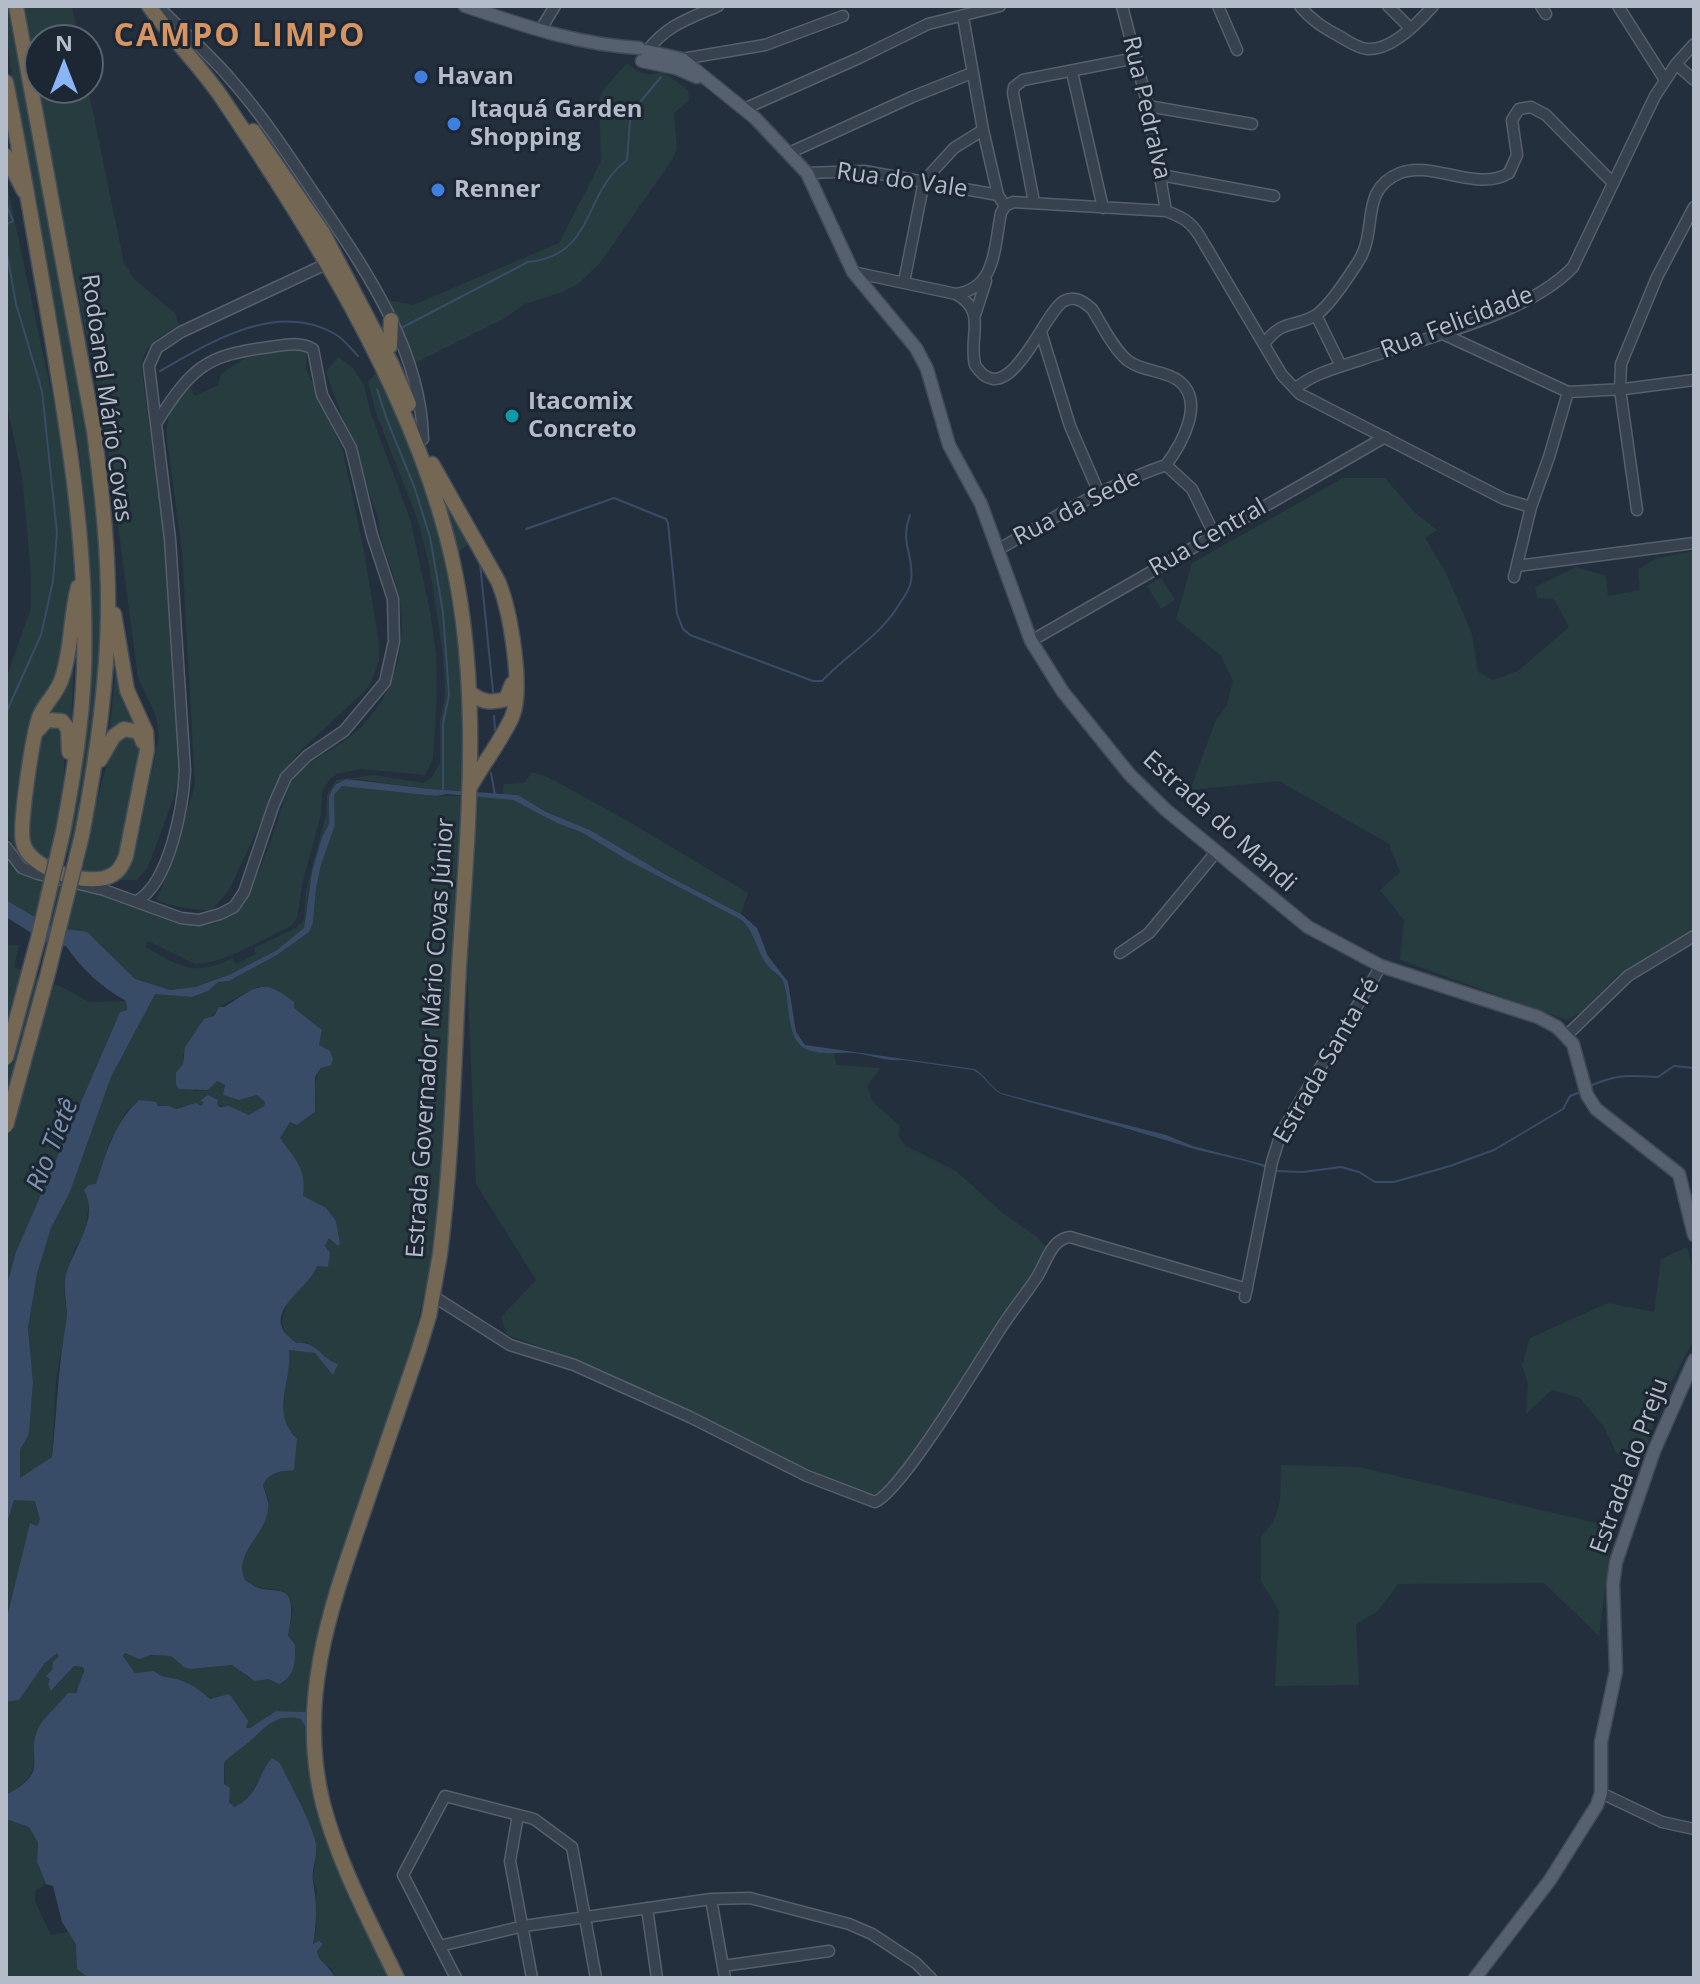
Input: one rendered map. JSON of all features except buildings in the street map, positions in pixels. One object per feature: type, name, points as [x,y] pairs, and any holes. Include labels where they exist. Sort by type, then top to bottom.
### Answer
[{"type":"highway","name":"Rodoanel Mário Covas","points":[[6,1126],[48,973],[82,835],[94,771],[107,653],[108,582],[94,431],[16,6]]},
{"type":"highway","name":"Estrada Governador Mário Covas Júnior","points":[[156,7],[218,93],[326,264],[403,411],[446,532],[466,646],[470,693],[469,792],[444,1219],[433,1296],[418,1352],[333,1602],[321,1648],[314,1704],[315,1743],[323,1802],[334,1840],[397,1978]]},
{"type":"highway","name":"Estrada Governador Mário Covas Júnior","points":[[156,7],[224,89],[305,205],[347,275],[383,348],[435,473],[482,549],[505,595],[516,699],[512,716],[469,792]]},
{"type":"highway","name":"Rodoanel Mário Covas","points":[[6,82],[30,201],[71,446],[83,568],[84,671],[72,784],[63,832],[51,891],[6,1058]]},
{"type":"highway","points":[[6,156],[30,201]]},
{"type":"highway","points":[[365,336],[376,347],[390,346],[391,320]]},
{"type":"highway","points":[[454,568],[464,550],[482,549]]},
{"type":"highway","points":[[83,568],[62,679],[42,712],[35,735],[22,831],[25,849],[33,860],[43,867],[90,879],[112,875],[119,870],[126,856],[147,745],[146,732],[127,690],[108,582]]},
{"type":"highway","points":[[470,693],[483,702],[506,699],[515,673]]},
{"type":"highway","points":[[35,735],[47,720],[58,719],[65,724],[69,735],[72,784]]},
{"type":"highway","points":[[94,771],[109,742],[124,729],[139,732],[144,757]]},
{"type":"main road","name":"Estrada do Mandi","points":[[465,6],[501,12],[569,40],[641,55],[682,59],[744,109],[807,173],[853,272],[922,358],[949,445],[976,493],[1031,641],[1063,692],[1130,775],[1166,810],[1290,915],[1381,966],[1538,1017],[1567,1035]]},
{"type":"main road","name":"Estrada do Mandi","points":[[641,55],[721,89]]},
{"type":"main road","points":[[1567,1035],[1573,1044],[1593,1106],[1613,1125],[1679,1174],[1694,1235]]},
{"type":"main road","name":"Estrada do Preju","points":[[1475,1978],[1570,1852],[1594,1813],[1601,1793],[1601,1742],[1616,1677],[1613,1584],[1616,1562],[1662,1429],[1694,1360]]},
{"type":"street","points":[[541,29],[555,6]]},
{"type":"street","points":[[641,55],[669,28],[718,6]]},
{"type":"street","points":[[744,109],[859,58],[908,32],[958,13],[1000,6]]},
{"type":"street","name":"Rua Pedralva","points":[[1122,6],[1148,106],[1166,211]]},
{"type":"street","points":[[1218,6],[1237,50]]},
{"type":"street","points":[[1300,6],[1326,29],[1360,47],[1371,49],[1384,46],[1410,28],[1433,6]]},
{"type":"street","points":[[1388,6],[1410,28]]},
{"type":"street","points":[[1618,6],[1665,80]]},
{"type":"street","points":[[156,7],[231,78],[276,136],[361,264],[391,320],[410,369],[423,423],[423,439]]},
{"type":"street","points":[[958,13],[998,195],[1005,206]]},
{"type":"street","points":[[682,59],[765,45],[843,16]]},
{"type":"street","name":"Rua Felicidade","points":[[1295,389],[1341,366],[1441,333],[1538,294],[1569,271],[1665,80],[1694,44]]},
{"type":"street","points":[[1034,202],[1014,87],[1023,80],[1136,58]]},
{"type":"street","points":[[1676,64],[1694,80]]},
{"type":"street","points":[[1072,72],[1103,208]]},
{"type":"street","points":[[789,153],[972,73]]},
{"type":"street","points":[[1148,106],[1252,124]]},
{"type":"street","points":[[1264,344],[1278,329],[1316,315],[1335,294],[1363,253],[1374,198],[1380,185],[1408,170],[1480,179],[1503,177],[1513,169],[1517,155],[1512,120],[1519,109],[1531,107],[1546,115],[1613,183]]},
{"type":"street","points":[[904,282],[924,181],[954,148],[983,130]]},
{"type":"street","name":"Rua do Vale","points":[[807,173],[864,171],[998,195]]},
{"type":"street","points":[[1161,175],[1274,196]]},
{"type":"street","points":[[1166,465],[1182,442],[1191,412],[1179,381],[1129,361],[1092,309],[1076,299],[1060,303],[1012,371],[1001,377],[980,372],[974,361],[975,316],[1005,206],[1013,202],[1034,202],[1166,211],[1184,218],[1193,225],[1282,375],[1307,399],[1504,499],[1531,507]]},
{"type":"street","points":[[1637,510],[1620,389],[1621,364],[1657,277],[1694,207]]},
{"type":"street","points":[[137,901],[151,890],[164,863],[181,809],[185,771],[170,539],[149,366],[157,348],[181,332],[326,264]]},
{"type":"street","points":[[853,272],[956,294],[971,304],[975,316]]},
{"type":"street","points":[[956,294],[974,289],[988,275]]},
{"type":"street","points":[[1316,315],[1341,366]]},
{"type":"street","points":[[1041,332],[1070,426],[1099,493]]},
{"type":"street","points":[[1441,333],[1568,392],[1694,380]]},
{"type":"street","points":[[6,847],[22,868],[137,901],[164,913],[199,920],[227,911],[238,902],[286,777],[307,756],[344,731],[385,682],[391,665],[395,624],[393,599],[372,535],[351,448],[322,395],[313,349],[297,344],[250,348],[212,361],[186,381],[157,422]]},
{"type":"street","points":[[1568,392],[1531,507],[1516,571],[1694,543]]},
{"type":"street","name":"Rua Central","points":[[1031,641],[1385,437]]},
{"type":"street","name":"Rua da Sede","points":[[999,549],[1099,493],[1140,473],[1166,465],[1189,486],[1214,534]]},
{"type":"street","points":[[1120,953],[1149,933],[1217,851]]},
{"type":"street","points":[[1567,1035],[1628,976],[1694,936]]},
{"type":"street","name":"Estrada Santa Fé","points":[[433,1296],[510,1345],[574,1365],[690,1417],[807,1476],[875,1502],[884,1498],[913,1461],[1062,1238],[1070,1237],[1246,1293],[1272,1162],[1281,1133],[1381,966]]},
{"type":"street","points":[[1601,1793],[1662,1822],[1694,1829]]},
{"type":"street","points":[[456,1978],[403,1875],[438,1804],[445,1796],[538,1820],[573,1850],[596,1978]]},
{"type":"street","points":[[518,1815],[510,1861],[532,1978]]},
{"type":"street","points":[[440,1946],[524,1926],[711,1899],[750,1898],[849,1924],[872,1934],[916,1963],[931,1978]]},
{"type":"street","points":[[711,1899],[725,1978]]},
{"type":"street","points":[[647,1908],[657,1978]]},
{"type":"street","points":[[723,1966],[829,1951]]},
{"type":"green space","points":[[6,6],[11,6],[24,76],[24,104],[29,104],[88,418],[104,588],[98,696],[74,854],[67,853],[84,751],[90,648],[91,597],[84,494],[74,414],[13,82]]},
{"type":"green space","points":[[20,6],[72,6],[76,24],[24,26]]},
{"type":"green space","points":[[627,63],[644,73],[663,72],[688,90],[689,101],[674,113],[677,149],[672,160],[600,263],[578,284],[525,304],[503,319],[413,364],[389,300],[413,305],[559,243],[601,161],[599,99]]},
{"type":"green space","points":[[40,104],[91,104],[124,263],[134,279],[175,313],[179,325],[150,346],[141,365],[165,540],[179,773],[175,794],[148,867],[137,880],[119,880],[106,888],[81,883],[109,886],[130,862],[137,844],[159,737],[156,716],[138,678],[105,426]]},
{"type":"green space","points":[[6,180],[74,499],[78,549],[71,728],[57,716],[39,717],[34,727],[17,833],[18,846],[25,862],[6,834],[6,679],[31,608],[31,574],[22,477],[6,400]]},
{"type":"green space","points":[[307,348],[306,368],[343,451],[364,551],[379,661],[369,687],[299,752],[286,769],[229,890],[212,910],[175,906],[156,900],[195,786],[182,551],[166,432],[172,401],[189,386],[195,396],[218,385],[221,374],[254,352]]},
{"type":"green space","points":[[338,357],[353,368],[364,385],[370,411],[410,519],[436,654],[433,759],[425,775],[361,769],[337,774],[330,779],[322,791],[321,814],[303,881],[297,918],[291,926],[231,955],[206,963],[195,964],[148,941],[145,947],[178,964],[197,968],[233,958],[236,964],[256,954],[254,948],[296,928],[304,919],[306,891],[326,814],[327,795],[336,780],[374,775],[424,783],[432,777],[440,763],[440,722],[445,696],[443,655],[429,564],[417,518],[376,413],[368,382],[377,372],[412,445],[441,540],[460,659],[463,791],[356,779],[346,779],[335,785],[329,824],[322,837],[309,888],[304,928],[277,950],[229,975],[195,987],[170,990],[133,980],[87,933],[52,927],[6,900],[6,859],[16,868],[40,880],[95,892],[179,922],[213,924],[229,916],[254,883],[293,778],[346,740],[374,712],[398,662],[401,607],[378,517],[326,372]]},
{"type":"green space","points":[[1343,478],[1385,478],[1414,512],[1437,530],[1425,538],[1446,573],[1472,634],[1478,672],[1493,680],[1518,671],[1569,627],[1554,599],[1537,598],[1535,587],[1576,567],[1606,576],[1608,596],[1640,590],[1638,569],[1657,558],[1694,551],[1694,932],[1617,976],[1581,1012],[1567,1020],[1400,960],[1404,920],[1380,890],[1400,872],[1389,844],[1279,781],[1190,790],[1216,720],[1227,705],[1233,681],[1221,656],[1176,619],[1192,563]]},
{"type":"green space","points":[[435,487],[470,543],[454,555]]},
{"type":"green space","points":[[1161,578],[1175,600],[1161,609],[1147,586]]},
{"type":"green space","points":[[117,650],[135,723],[118,724],[110,732]]},
{"type":"green space","points":[[59,724],[64,774],[48,861],[34,855],[26,833],[42,728]]},
{"type":"green space","points":[[131,734],[138,743],[139,752],[118,854],[108,870],[81,876],[108,762],[121,736]]},
{"type":"green space","points":[[532,772],[548,777],[631,823],[748,893],[741,914],[590,830],[546,812],[518,795],[503,794],[504,784],[524,783]]},
{"type":"green space","points":[[342,786],[436,796],[463,796],[438,1210],[429,1272],[411,1352],[322,1614],[311,1662],[307,1712],[276,1711],[246,1728],[228,1694],[210,1699],[180,1680],[154,1671],[135,1673],[123,1656],[125,1653],[134,1656],[171,1656],[190,1669],[232,1665],[244,1671],[248,1678],[268,1679],[279,1684],[291,1674],[288,1636],[293,1610],[283,1591],[257,1587],[245,1580],[242,1573],[243,1555],[251,1545],[269,1502],[263,1485],[271,1475],[283,1471],[295,1435],[290,1433],[283,1417],[289,1350],[315,1353],[330,1369],[337,1364],[307,1342],[297,1344],[283,1328],[290,1296],[317,1265],[328,1267],[325,1246],[329,1238],[340,1243],[336,1221],[302,1195],[301,1171],[280,1138],[290,1121],[297,1125],[315,1112],[316,1079],[327,1064],[319,1045],[322,1030],[259,986],[219,1007],[182,1056],[194,1091],[208,1090],[216,1081],[225,1085],[224,1095],[239,1100],[257,1095],[265,1102],[264,1106],[250,1115],[204,1102],[201,1106],[176,1109],[139,1100],[125,1113],[109,1143],[88,1210],[85,1235],[75,1248],[66,1274],[67,1322],[56,1379],[52,1457],[20,1479],[20,1450],[29,1434],[33,1382],[28,1328],[37,1274],[51,1228],[70,1192],[111,1077],[155,993],[192,997],[208,991],[218,982],[229,981],[277,955],[309,932],[321,865],[335,825],[334,795]]},
{"type":"green space","points":[[477,796],[513,800],[527,806],[740,919],[753,933],[769,967],[784,983],[794,1035],[801,1046],[818,1053],[834,1053],[836,1065],[880,1068],[867,1087],[873,1102],[900,1126],[898,1136],[906,1146],[956,1171],[1048,1249],[890,1487],[885,1490],[869,1493],[846,1487],[679,1406],[594,1368],[507,1335],[501,1317],[536,1280],[476,1184],[467,972]]},
{"type":"green space","points":[[6,945],[19,945],[14,967],[89,1002],[126,1001],[127,1010],[120,1012],[16,1252],[6,1288]]},
{"type":"green space","points":[[1687,1247],[1694,1274],[1694,1339],[1657,1410],[1642,1468],[1617,1454],[1604,1427],[1580,1398],[1552,1390],[1526,1414],[1528,1384],[1522,1365],[1530,1338],[1608,1303],[1654,1312],[1661,1259]]},
{"type":"green space","points":[[1281,1465],[1359,1467],[1613,1527],[1599,1636],[1544,1583],[1398,1584],[1377,1612],[1356,1624],[1359,1685],[1275,1686],[1279,1611],[1261,1581],[1261,1537],[1277,1512]]},
{"type":"green space","points":[[14,1500],[35,1500],[40,1520],[37,1526],[30,1524],[6,1621],[6,1526]]},
{"type":"green space","points":[[58,1652],[60,1656],[52,1672],[52,1691],[74,1666],[83,1667],[83,1677],[75,1692],[44,1721],[35,1743],[33,1769],[29,1778],[6,1795],[6,1702],[19,1700],[45,1663]]},
{"type":"green space","points":[[278,1718],[302,1719],[329,1848],[389,1978],[335,1978],[332,1969],[322,1963],[313,1945],[317,1926],[317,1891],[313,1880],[317,1847],[267,1768],[251,1794],[241,1803],[234,1807],[228,1797],[224,1763],[264,1726]]},
{"type":"green space","points":[[6,1819],[29,1827],[38,1843],[37,1862],[46,1884],[35,1891],[35,1901],[51,1935],[68,1932],[74,1939],[78,1966],[89,1978],[6,1978]]},
{"type":"water","points":[[346,779],[518,795],[546,812],[590,830],[741,914],[757,928],[768,956],[788,982],[796,1032],[805,1045],[975,1069],[1001,1093],[1166,1135],[1193,1146],[1270,1166],[1268,1169],[1001,1094],[973,1070],[859,1054],[822,1053],[804,1048],[794,1036],[783,981],[768,966],[740,919],[629,861],[581,832],[513,800],[342,786],[334,795],[335,825],[321,865],[309,932],[277,955],[229,981],[218,982],[208,991],[192,997],[155,994],[111,1077],[70,1192],[51,1228],[37,1274],[28,1328],[33,1382],[29,1434],[20,1450],[20,1478],[52,1457],[67,1317],[66,1274],[87,1222],[89,1211],[84,1190],[96,1184],[107,1150],[123,1118],[139,1100],[176,1109],[196,1103],[201,1106],[204,1102],[200,1101],[208,1095],[218,1100],[220,1107],[229,1106],[249,1115],[264,1106],[265,1102],[257,1095],[239,1100],[223,1095],[225,1085],[217,1081],[208,1090],[179,1089],[176,1073],[183,1064],[185,1047],[204,1019],[214,1016],[219,1007],[259,988],[274,989],[283,994],[294,1002],[294,1008],[322,1030],[319,1045],[330,1051],[333,1059],[331,1065],[321,1068],[315,1077],[315,1112],[297,1125],[290,1122],[280,1138],[301,1171],[303,1196],[326,1208],[336,1221],[340,1243],[338,1246],[329,1238],[325,1246],[330,1253],[328,1267],[317,1266],[282,1313],[281,1323],[285,1333],[297,1343],[314,1347],[338,1364],[333,1375],[315,1353],[289,1350],[283,1408],[289,1429],[297,1439],[294,1470],[272,1475],[263,1485],[268,1504],[266,1519],[246,1553],[242,1570],[245,1580],[259,1588],[283,1592],[290,1600],[288,1636],[295,1645],[293,1668],[289,1677],[279,1684],[268,1679],[255,1681],[232,1665],[190,1669],[171,1656],[151,1655],[139,1659],[125,1653],[123,1656],[135,1673],[154,1671],[180,1680],[210,1699],[228,1694],[248,1721],[246,1728],[276,1711],[307,1712],[308,1732],[301,1719],[278,1719],[230,1757],[224,1763],[224,1784],[230,1788],[229,1802],[234,1807],[253,1791],[272,1758],[280,1763],[314,1835],[316,1912],[313,1944],[319,1941],[323,1944],[317,1951],[318,1955],[335,1978],[89,1978],[77,1969],[76,1944],[62,1922],[53,1886],[46,1884],[37,1862],[38,1843],[29,1827],[6,1819],[6,1795],[21,1786],[33,1771],[35,1738],[39,1727],[68,1693],[76,1693],[84,1671],[83,1667],[74,1666],[51,1691],[48,1684],[50,1679],[46,1676],[59,1656],[57,1653],[45,1663],[19,1700],[6,1702],[6,1621],[30,1523],[37,1526],[40,1520],[35,1501],[14,1500],[6,1526],[6,1288],[16,1252],[120,1012],[127,1010],[126,1001],[93,977],[66,946],[49,944],[6,917],[6,900],[52,927],[87,932],[135,979],[170,990],[195,987],[229,975],[277,950],[304,928],[312,872],[329,824],[329,796],[335,785]]},
{"type":"waterway","points":[[403,327],[528,262],[550,257],[566,248],[586,222],[612,174],[627,160],[630,121],[640,102],[661,77]]},
{"type":"waterway","points":[[6,204],[13,221],[6,225]]},
{"type":"waterway","points":[[6,248],[16,304],[42,391],[57,533],[53,581],[41,635],[6,713]]},
{"type":"waterway","points":[[160,371],[201,348],[245,329],[290,321],[313,325],[335,334],[358,356]]},
{"type":"waterway","points":[[377,389],[430,537],[443,612],[449,695],[443,723],[443,789]]},
{"type":"waterway","points":[[526,529],[614,498],[666,519],[677,614],[683,629],[690,635],[813,681],[822,681],[883,626],[907,592],[912,572],[906,534],[910,515]]},
{"type":"waterway","points":[[480,563],[493,692]]},
{"type":"waterway","points":[[494,716],[495,730]]},
{"type":"waterway","points":[[491,773],[495,795]]},
{"type":"waterway","points":[[1590,1086],[1617,1077],[1658,1077],[1674,1066],[1694,1068]]},
{"type":"waterway","points":[[1277,1171],[1303,1172],[1341,1167],[1359,1172],[1375,1182],[1394,1182],[1494,1150],[1563,1109],[1570,1096],[1578,1093]]},
{"type":"place","name":"Havan","points":[[421,77]]},
{"type":"place","name":"Itaquá Garden Shopping","points":[[454,124]]},
{"type":"place","name":"Renner","points":[[438,190]]},
{"type":"place","name":"Itacomix Concreto","points":[[512,416]]},
{"type":"district","name":"CAMPO LIMPO","points":[[240,37]]},
{"type":"water label","name":"Rio Tietê","points":[[53,1145]]}]
